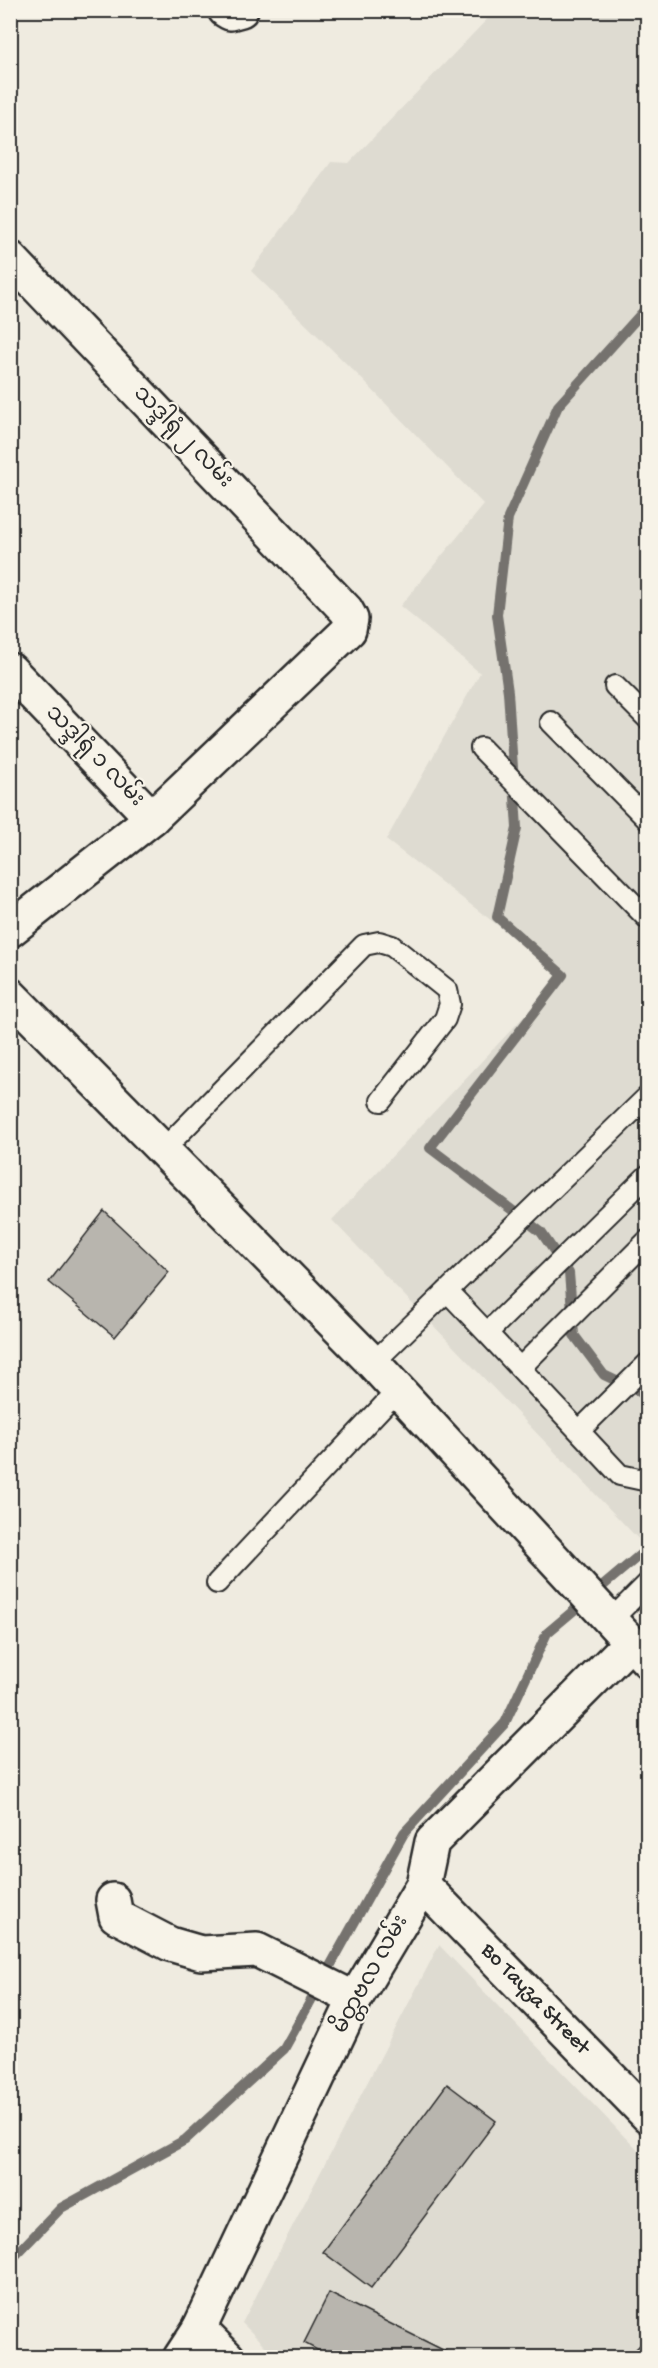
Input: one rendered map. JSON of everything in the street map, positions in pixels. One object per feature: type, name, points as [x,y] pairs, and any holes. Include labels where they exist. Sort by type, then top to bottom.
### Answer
[{"type":"street","name":"သဒ္ဒါရုံ ၂ လမ်း","points":[[10,258],[346,610],[351,619],[349,630],[152,818]]},
{"type":"street","name":"သဒ္ဒါရုံ ၁ လမ်း","points":[[10,670],[152,818]]},
{"type":"street","points":[[10,930],[152,818]]},
{"type":"street","points":[[10,995],[373,1363],[629,1642]]},
{"type":"street","name":"မိတ္တဗလ လမ်း","points":[[180,2358],[199,2329],[342,1993],[423,1885],[432,1842],[629,1642]]},
{"type":"street","name":"Bo Tayza Street","points":[[423,1885],[648,2116]]},
{"type":"street","points":[[112,1900],[116,1916],[170,1944],[201,1953],[257,1950],[342,1993]]},
{"type":"street","points":[[199,2329],[228,2358]]},
{"type":"lane","points":[[615,686],[648,719]]},
{"type":"lane","points":[[551,722],[648,820]]},
{"type":"lane","points":[[480,748],[648,919]]},
{"type":"lane","points":[[162,1151],[364,945],[378,942],[392,946],[447,990],[450,1004],[445,1019],[381,1101]]},
{"type":"lane","points":[[373,1363],[648,1096]]},
{"type":"lane","points":[[487,1333],[648,1175]]},
{"type":"lane","points":[[520,1368],[648,1240]]},
{"type":"lane","points":[[447,1291],[620,1475],[648,1480]]},
{"type":"lane","points":[[579,1431],[648,1363]]},
{"type":"lane","points":[[217,1583],[398,1390]]},
{"type":"lane","points":[[629,1642],[648,1583]]},
{"type":"shaded area","points":[[495,11],[647,11],[647,1548],[332,1220],[563,975],[386,840],[480,673],[400,606],[484,505],[356,373],[251,271],[331,162],[349,163]]},
{"type":"shaded area","points":[[439,1945],[647,2160],[647,2357],[276,2357],[242,2323]]},
{"type":"building","points":[[104,1211],[169,1272],[115,1337],[49,1282]]},
{"type":"building","points":[[447,2084],[496,2121],[371,2288],[323,2252]]},
{"type":"building","points":[[329,2293],[459,2358],[332,2358],[304,2343]]},
{"type":"building","points":[[648,2337],[648,2358],[627,2358]]},
{"type":"waterway","points":[[648,306],[558,406],[508,518],[497,615],[508,692],[517,828],[497,917],[563,975],[430,1148],[541,1232],[569,1273],[574,1335],[604,1375],[648,1396]]},
{"type":"waterway","points":[[10,2261],[61,2208],[185,2140],[284,2049],[404,1833],[505,1723],[547,1633],[648,1548]]}]
